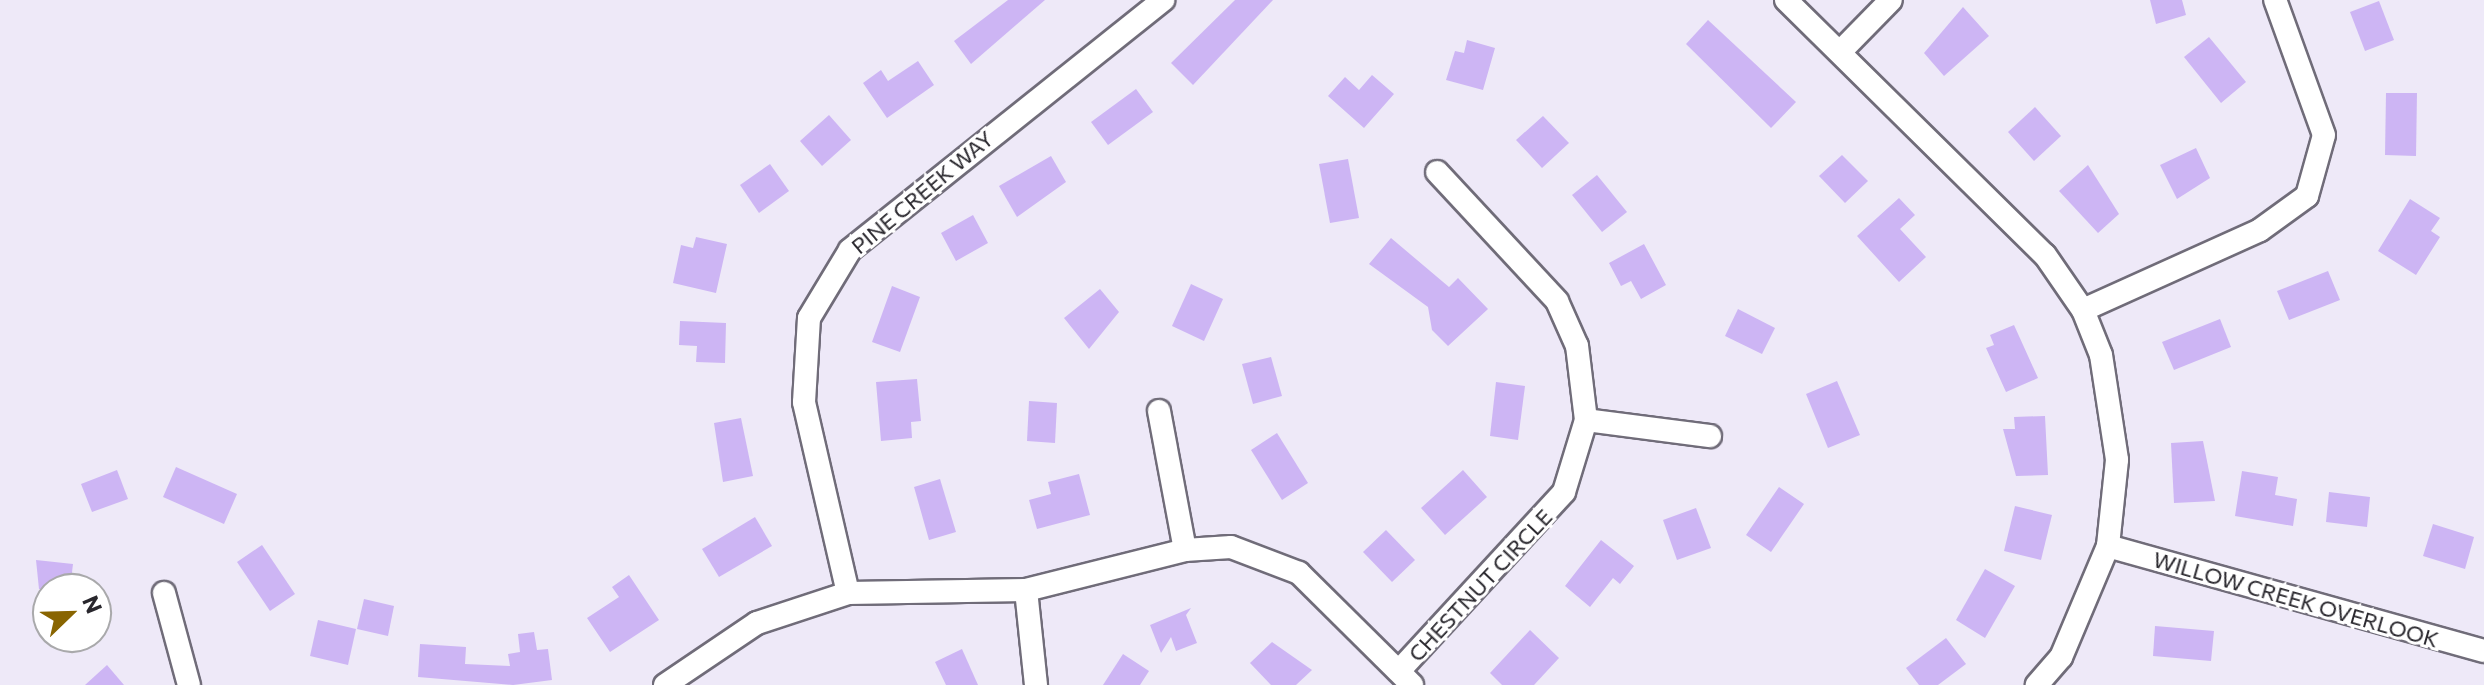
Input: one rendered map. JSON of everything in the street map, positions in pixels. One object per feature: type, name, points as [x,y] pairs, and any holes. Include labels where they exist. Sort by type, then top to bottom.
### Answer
[{"type":"street","name":"PINE CREEK WAY","points":[[848,593],[804,402],[801,360],[815,308],[850,250],[1163,0]]},
{"type":"street","points":[[1786,0],[2045,255],[2083,310],[2113,404],[2117,460],[2108,546],[2061,657],[2037,685]]},
{"type":"street","points":[[1841,51],[1891,0]]},
{"type":"street","points":[[2083,310],[2260,230],[2307,196],[2324,135],[2275,0]]},
{"type":"street","name":"CHESTNUT CIRCLE","points":[[1406,678],[1564,492],[1586,420],[1577,346],[1557,301],[1437,172]]},
{"type":"street","points":[[1159,411],[1185,550]]},
{"type":"street","points":[[1586,420],[1710,436]]},
{"type":"street","name":"WILLOW CREEK OVERLOOK","points":[[2108,546],[2484,651]]},
{"type":"street","points":[[665,685],[757,623],[848,593],[1026,590],[1185,550],[1231,547],[1299,573],[1406,678]]},
{"type":"street","points":[[1026,590],[1036,685]]},
{"type":"street","points":[[164,593],[189,685]]},
{"type":"building","points":[[1008,0],[1045,0],[971,64],[954,41]]},
{"type":"building","points":[[1235,0],[1273,0],[1193,85],[1171,63]]},
{"type":"building","points":[[2150,0],[2182,0],[2186,15],[2156,24]]},
{"type":"building","points":[[2379,1],[2394,40],[2365,51],[2350,12]]},
{"type":"building","points":[[1963,7],[1989,36],[1944,76],[1924,53]]},
{"type":"building","points":[[1708,20],[1796,102],[1771,128],[1686,44]]},
{"type":"building","points":[[2209,37],[2246,82],[2221,103],[2184,57]]},
{"type":"building","points":[[1467,40],[1495,48],[1483,90],[1446,80],[1455,51],[1464,53]]},
{"type":"building","points":[[918,61],[934,85],[887,118],[863,83],[881,70],[888,81]]},
{"type":"building","points":[[1372,75],[1394,94],[1364,128],[1328,96],[1345,77],[1359,90]]},
{"type":"building","points":[[1136,89],[1153,112],[1108,145],[1091,122]]},
{"type":"building","points":[[2386,93],[2417,93],[2416,156],[2385,155]]},
{"type":"building","points":[[2035,107],[2061,136],[2034,161],[2008,132]]},
{"type":"building","points":[[829,115],[851,140],[822,166],[800,141]]},
{"type":"building","points":[[1543,116],[1569,143],[1542,168],[1516,140]]},
{"type":"building","points":[[2196,148],[2210,178],[2177,199],[2160,165]]},
{"type":"building","points":[[1842,155],[1868,181],[1845,203],[1819,176]]},
{"type":"building","points":[[1051,156],[1066,182],[1017,217],[999,186]]},
{"type":"building","points":[[1348,159],[1359,218],[1330,223],[1319,164]]},
{"type":"building","points":[[770,164],[789,191],[759,213],[740,185]]},
{"type":"building","points":[[2088,165],[2119,214],[2098,233],[2059,191]]},
{"type":"building","points":[[1597,175],[1627,212],[1602,232],[1572,195]]},
{"type":"building","points":[[1899,198],[1915,215],[1900,229],[1926,257],[1899,282],[1857,236]]},
{"type":"building","points":[[2410,199],[2440,218],[2431,231],[2440,237],[2416,275],[2378,251]]},
{"type":"building","points":[[973,215],[988,243],[956,261],[941,233]]},
{"type":"building","points":[[696,237],[727,244],[716,293],[673,283],[681,245],[693,248]]},
{"type":"building","points":[[1391,238],[1449,287],[1458,278],[1488,309],[1448,346],[1432,330],[1428,307],[1369,264]]},
{"type":"building","points":[[1644,244],[1666,285],[1641,299],[1631,281],[1621,286],[1609,263]]},
{"type":"building","points":[[2328,271],[2340,300],[2289,320],[2277,291]]},
{"type":"building","points":[[1191,284],[1223,299],[1204,341],[1172,326]]},
{"type":"building","points":[[892,286],[920,297],[900,352],[872,342]]},
{"type":"building","points":[[1100,289],[1119,312],[1089,349],[1064,318]]},
{"type":"building","points":[[1738,309],[1775,328],[1762,354],[1725,336]]},
{"type":"building","points":[[2220,319],[2231,347],[2174,370],[2162,342]]},
{"type":"building","points":[[680,321],[726,323],[725,363],[696,362],[697,346],[679,345]]},
{"type":"building","points":[[2014,325],[2038,378],[2006,392],[1986,348],[1994,345],[1990,335]]},
{"type":"building","points":[[1271,357],[1282,396],[1253,404],[1242,364]]},
{"type":"building","points":[[917,379],[921,421],[911,422],[912,438],[881,441],[876,382]]},
{"type":"building","points":[[1837,381],[1860,435],[1828,448],[1806,394]]},
{"type":"building","points":[[1496,382],[1525,386],[1518,440],[1490,436]]},
{"type":"building","points":[[1029,401],[1057,403],[1055,443],[1027,441]]},
{"type":"building","points":[[2045,416],[2048,475],[2016,476],[2003,429],[2015,429],[2014,417]]},
{"type":"building","points":[[741,418],[753,476],[723,482],[714,423]]},
{"type":"building","points":[[1277,433],[1308,483],[1282,500],[1251,450]]},
{"type":"building","points":[[2203,441],[2215,501],[2174,503],[2171,443]]},
{"type":"building","points":[[176,467],[237,494],[224,524],[163,497]]},
{"type":"building","points":[[117,470],[128,499],[92,512],[81,484]]},
{"type":"building","points":[[1463,470],[1487,497],[1445,535],[1421,508]]},
{"type":"building","points":[[2242,471],[2278,477],[2275,495],[2297,499],[2293,526],[2235,516]]},
{"type":"building","points":[[1079,474],[1090,515],[1037,529],[1029,500],[1051,494],[1048,482]]},
{"type":"building","points":[[940,479],[956,532],[929,540],[914,487]]},
{"type":"building","points":[[1779,487],[1804,504],[1771,552],[1746,535]]},
{"type":"building","points":[[2329,492],[2370,497],[2367,527],[2326,522]]},
{"type":"building","points":[[2015,506],[2052,515],[2041,560],[2004,551]]},
{"type":"building","points":[[1696,508],[1711,548],[1677,560],[1663,520]]},
{"type":"building","points":[[755,517],[772,546],[719,577],[702,549]]},
{"type":"building","points":[[2433,524],[2474,537],[2465,569],[2423,556]]},
{"type":"building","points":[[1386,530],[1415,560],[1392,582],[1363,552]]},
{"type":"building","points":[[1601,540],[1634,566],[1620,584],[1613,578],[1590,607],[1565,586]]},
{"type":"building","points":[[262,545],[295,594],[270,611],[237,562]]},
{"type":"building","points":[[36,560],[73,564],[72,573],[37,573]]},
{"type":"building","points":[[1985,569],[2015,586],[1985,638],[1956,620]]},
{"type":"building","points":[[629,575],[659,620],[610,652],[587,618],[619,597],[612,587]]},
{"type":"building","points":[[364,599],[394,606],[388,636],[357,629]]},
{"type":"building","points":[[1191,608],[1186,615],[1197,643],[1176,651],[1171,637],[1161,653],[1150,625]]},
{"type":"building","points":[[318,620],[356,629],[348,665],[310,656]]},
{"type":"building","points":[[2155,626],[2214,631],[2211,661],[2153,656]]},
{"type":"building","points":[[1530,630],[1559,658],[1534,685],[1502,685],[1490,673]]},
{"type":"building","points":[[534,632],[537,650],[548,649],[552,680],[513,685],[418,677],[420,644],[466,647],[465,664],[510,666],[508,654],[520,652],[518,634]]},
{"type":"building","points":[[1946,638],[1966,664],[1938,685],[1919,685],[1906,668]]},
{"type":"building","points":[[1272,642],[1312,670],[1296,685],[1271,685],[1250,663]]},
{"type":"building","points":[[962,649],[978,685],[946,685],[935,662]]},
{"type":"building","points":[[1123,654],[1149,671],[1140,685],[1103,685]]},
{"type":"building","points":[[107,665],[124,685],[85,685]]}]
